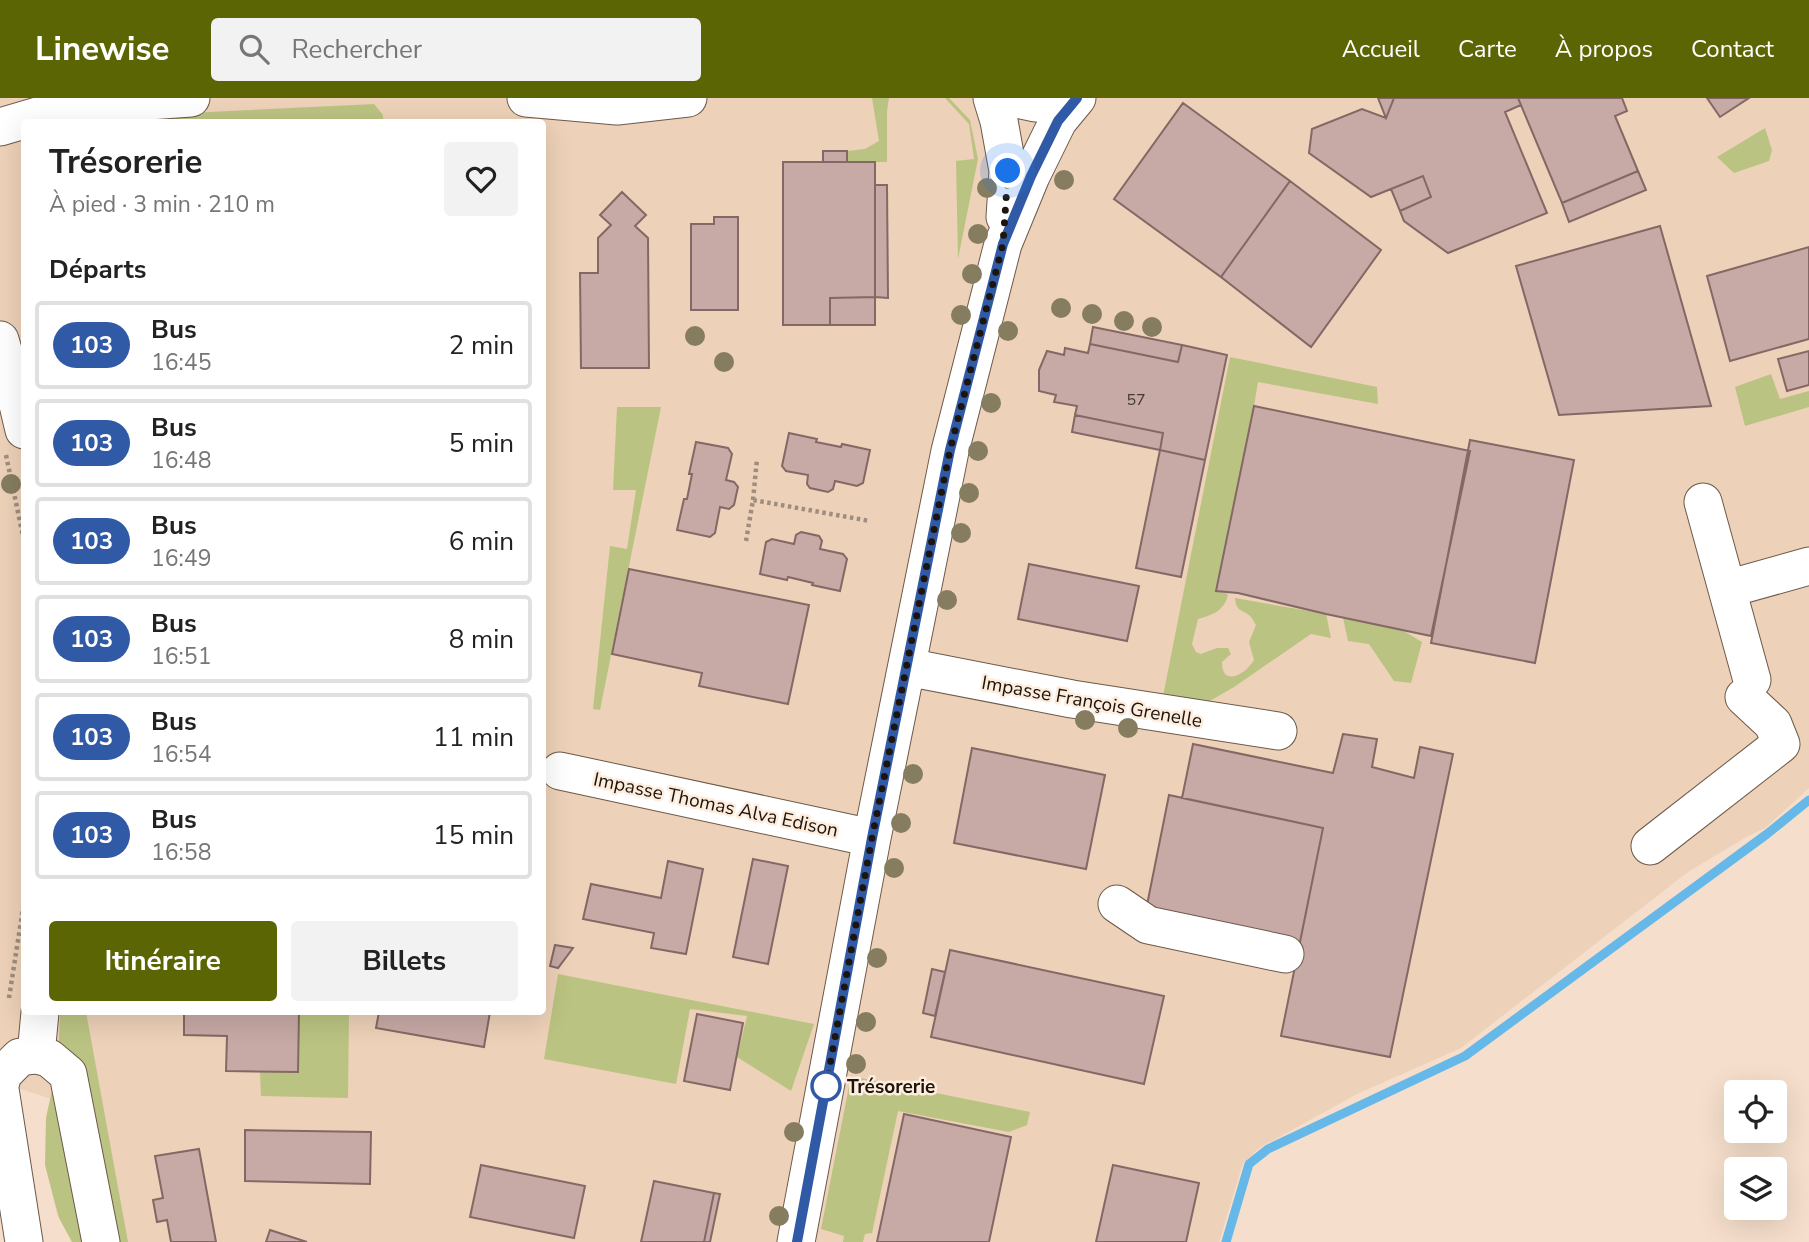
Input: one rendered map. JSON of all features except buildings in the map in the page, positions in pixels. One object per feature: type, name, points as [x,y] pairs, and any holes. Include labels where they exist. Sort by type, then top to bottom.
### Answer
[{"type":"street","points":[[27,119],[58,110],[191,98]]},
{"type":"street","points":[[526,98],[617,106],[688,98]]},
{"type":"street","points":[[992,98],[1008,171],[1003,244]]},
{"type":"street","points":[[1012,98],[1035,103],[1066,98]]},
{"type":"street","points":[[796,1242],[872,838],[950,450],[1003,244],[1058,121],[1077,98]]},
{"type":"street","points":[[0,127],[21,121]]},
{"type":"street","points":[[0,340],[15,442]]},
{"type":"street","points":[[1650,845],[1781,744],[1773,724],[1748,689],[1727,589],[1703,502]]},
{"type":"street","points":[[1727,589],[1809,566]]},
{"type":"street","name":"Impasse François Grenelle","points":[[907,667],[1072,699],[1278,731]]},
{"type":"street","name":"Impasse Thomas Alva Edison","points":[[560,771],[872,838]]},
{"type":"street","points":[[1117,904],[1148,925],[1286,954]]},
{"type":"street","points":[[26,1015],[36,1055]]},
{"type":"street","points":[[24,1242],[0,1092],[3,1074],[20,1057],[36,1055],[49,1058],[68,1074],[101,1242]]},
{"type":"path","points":[[15,442],[21,508]]},
{"type":"path","points":[[746,541],[757,459]]},
{"type":"path","points":[[753,499],[870,521]]},
{"type":"shaded area","points":[[0,98],[1809,98],[1809,788],[1765,828],[1688,872],[1461,1048],[1357,1094],[1259,1148],[1243,1163],[1219,1242],[73,1242],[57,1214],[47,1173],[51,1099],[0,1082]]},
{"type":"green space","points":[[872,98],[889,98],[887,162],[847,162],[847,151],[865,149],[879,141]]},
{"type":"green space","points":[[945,98],[949,98],[970,120],[978,159],[958,259],[956,161],[974,159],[969,124]]},
{"type":"green space","points":[[374,104],[383,119],[107,119],[106,117]]},
{"type":"green space","points":[[1765,128],[1772,150],[1769,161],[1734,173],[1717,157]]},
{"type":"green space","points":[[1230,357],[1377,387],[1378,404],[1258,382],[1216,591],[1228,594],[1221,608],[1198,619],[1192,644],[1196,652],[1201,654],[1217,648],[1228,648],[1231,654],[1222,662],[1226,675],[1235,676],[1246,670],[1254,660],[1249,642],[1256,625],[1250,616],[1238,608],[1235,598],[1326,614],[1331,638],[1311,634],[1208,702],[1163,696]]},
{"type":"green space","points":[[1771,374],[1780,399],[1809,391],[1809,407],[1745,426],[1735,387]]},
{"type":"green space","points":[[617,407],[661,407],[600,710],[593,709],[610,546],[627,549],[636,490],[613,490]]},
{"type":"green space","points":[[1343,618],[1402,630],[1422,642],[1411,683],[1394,681],[1369,644],[1348,641]]},
{"type":"green space","points":[[558,974],[814,1024],[791,1091],[737,1057],[747,1016],[690,1009],[676,1084],[544,1059]]},
{"type":"green space","points":[[60,1015],[87,1015],[128,1242],[72,1242],[59,1218],[45,1165],[46,1118],[58,1062]]},
{"type":"green space","points":[[299,1015],[349,1015],[348,1098],[261,1096],[260,1072],[298,1072]]},
{"type":"green space","points":[[851,1076],[1030,1112],[1027,1125],[1009,1132],[898,1111],[872,1233],[865,1234],[863,1242],[843,1242],[844,1236],[821,1229]]},
{"type":"waterway","points":[[1226,1242],[1249,1164],[1268,1149],[1465,1056],[1767,834],[1809,800]]},
{"type":"bus line","name":"103","points":[[797,1242],[872,838],[950,450],[1003,244],[1031,176],[1058,121],[1077,98]]},
{"type":"place","name":"Trésorerie","points":[[826,1086]]},
{"type":"route","points":[[826,1086],[872,838],[950,450],[1003,244],[1008,171]]}]
